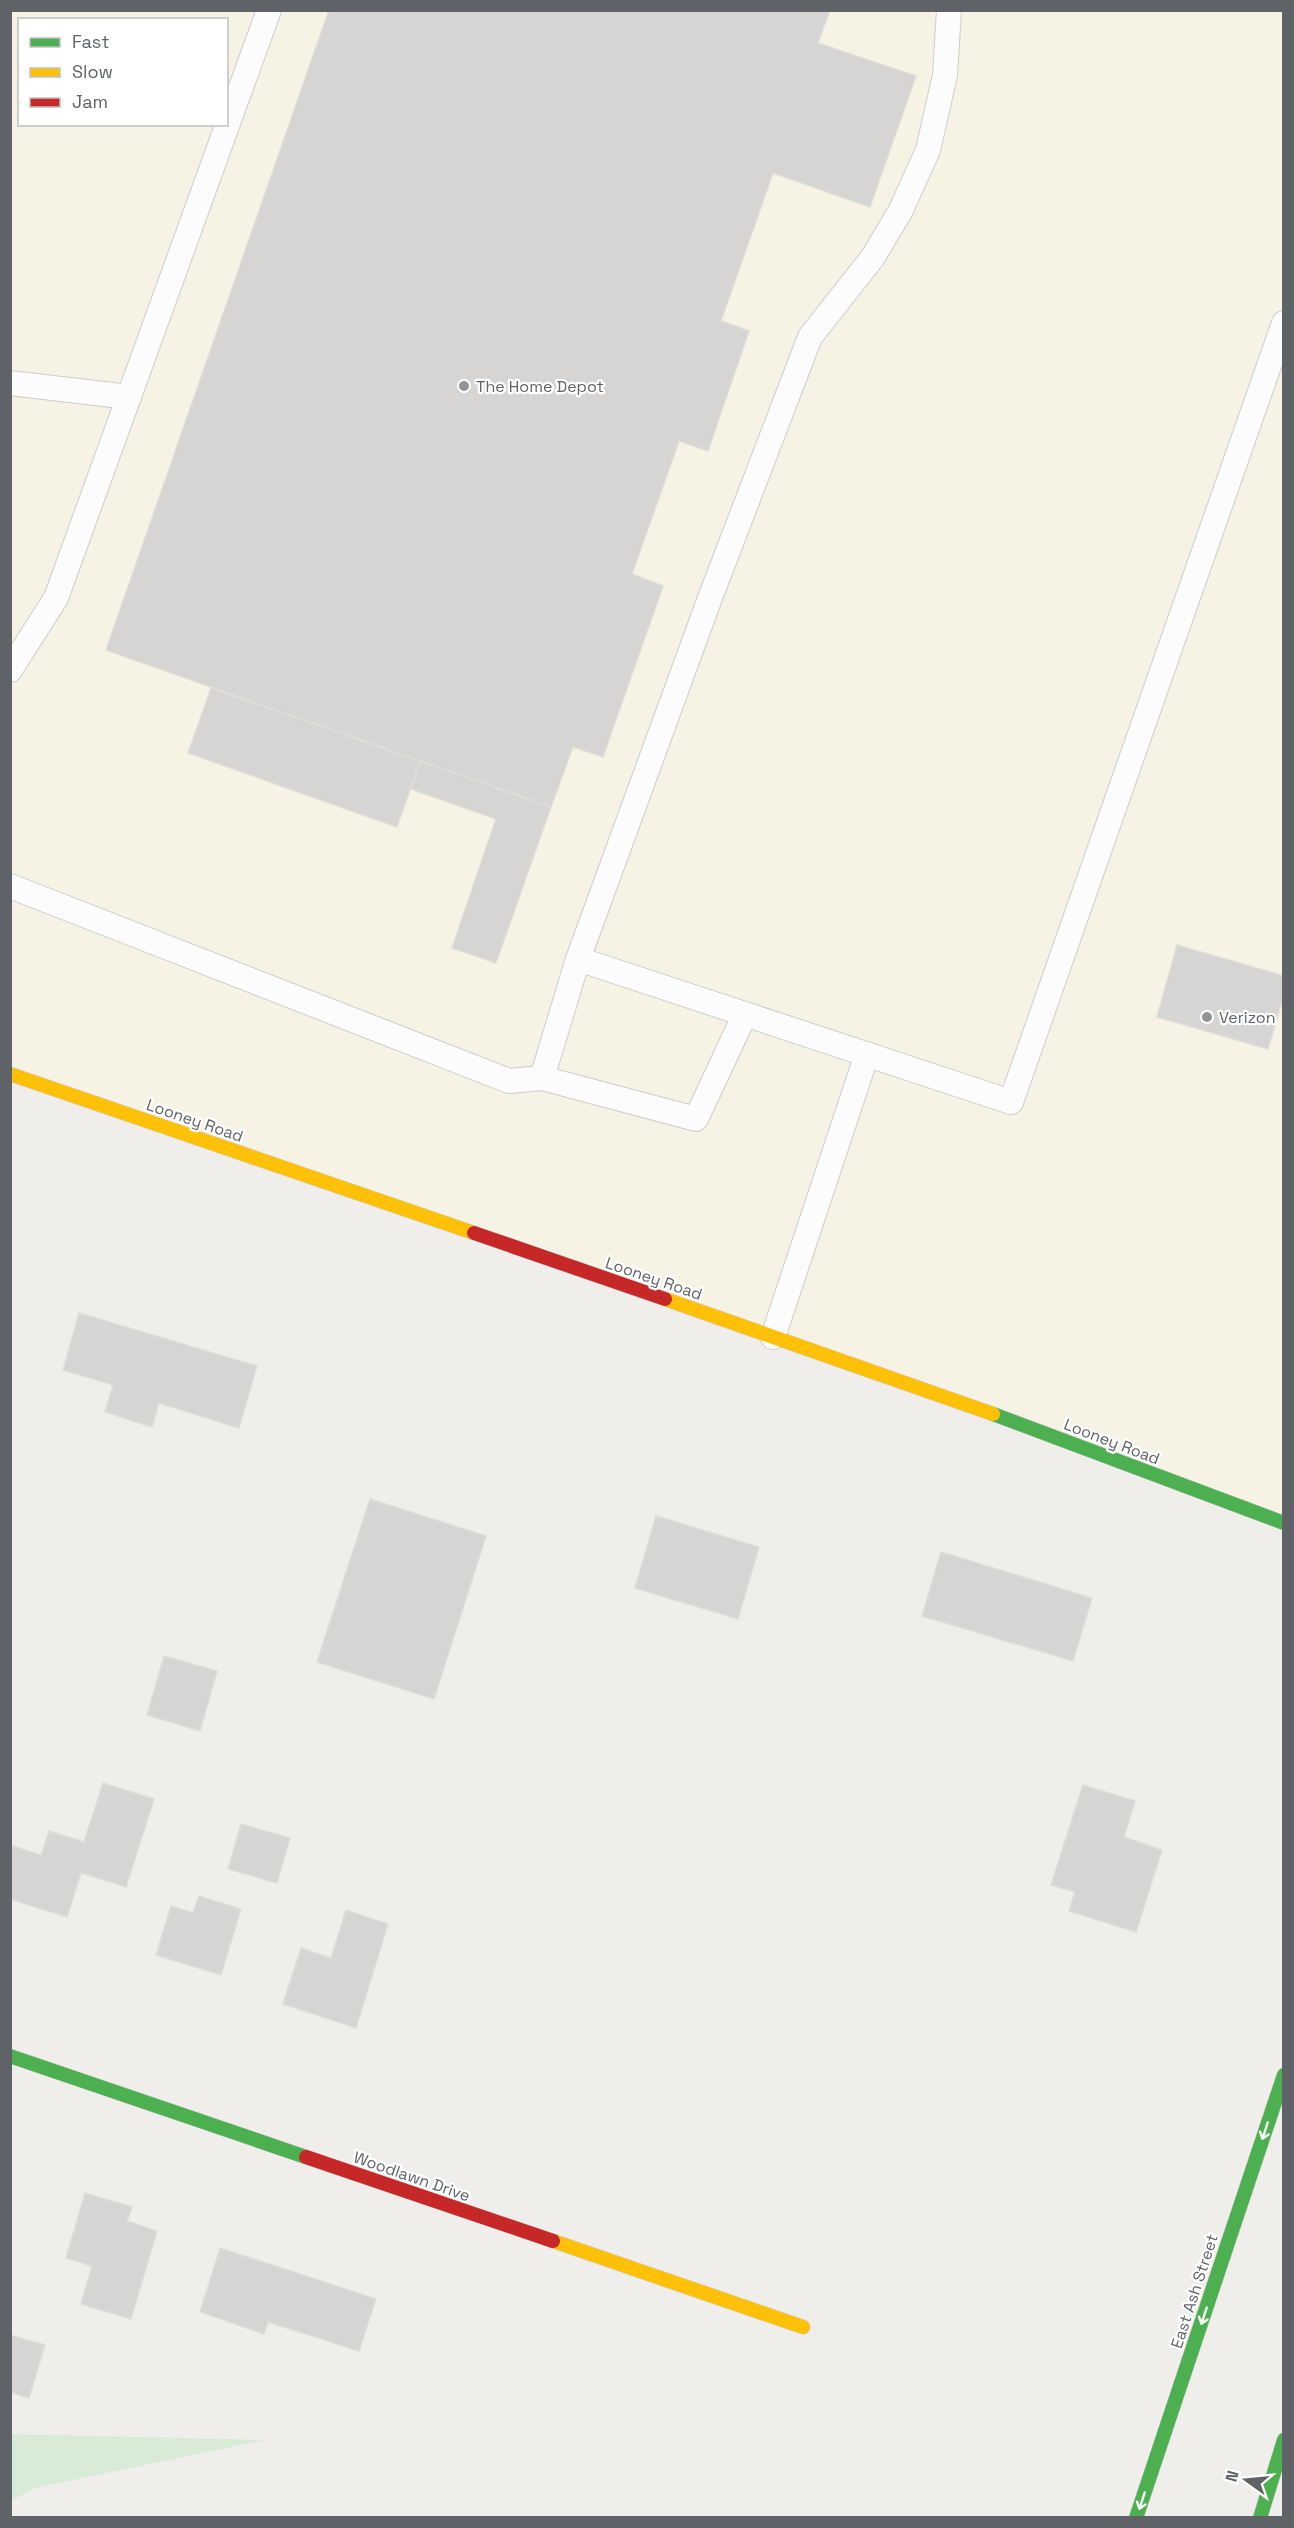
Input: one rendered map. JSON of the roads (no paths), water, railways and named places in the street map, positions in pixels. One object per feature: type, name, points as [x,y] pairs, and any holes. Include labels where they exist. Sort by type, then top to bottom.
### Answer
[{"type":"street","name":"Looney Road","points":[[10,1074],[904,1381],[1284,1523]]},
{"type":"street","name":"Woodlawn Drive","points":[[10,2056],[803,2327]]},
{"type":"street","name":"East Ash Street","points":[[1136,2517],[1284,2075]]},
{"type":"street","points":[[1260,2517],[1284,2440]]},
{"type":"lane","points":[[228,123],[269,10]]},
{"type":"lane","points":[[542,1078],[578,959],[715,586],[810,337],[873,257],[901,210],[928,150],[945,75],[949,10]]},
{"type":"lane","points":[[10,670],[56,598],[227,126]]},
{"type":"lane","points":[[578,959],[1011,1102],[1284,323]]},
{"type":"lane","points":[[10,383],[129,397]]},
{"type":"lane","points":[[10,886],[509,1081],[542,1078],[696,1119],[745,1014]]},
{"type":"lane","points":[[773,1337],[867,1054]]},
{"type":"place","name":"The Home Depot","points":[[464,386]]},
{"type":"place","name":"Verizon","points":[[1207,1017]]}]
